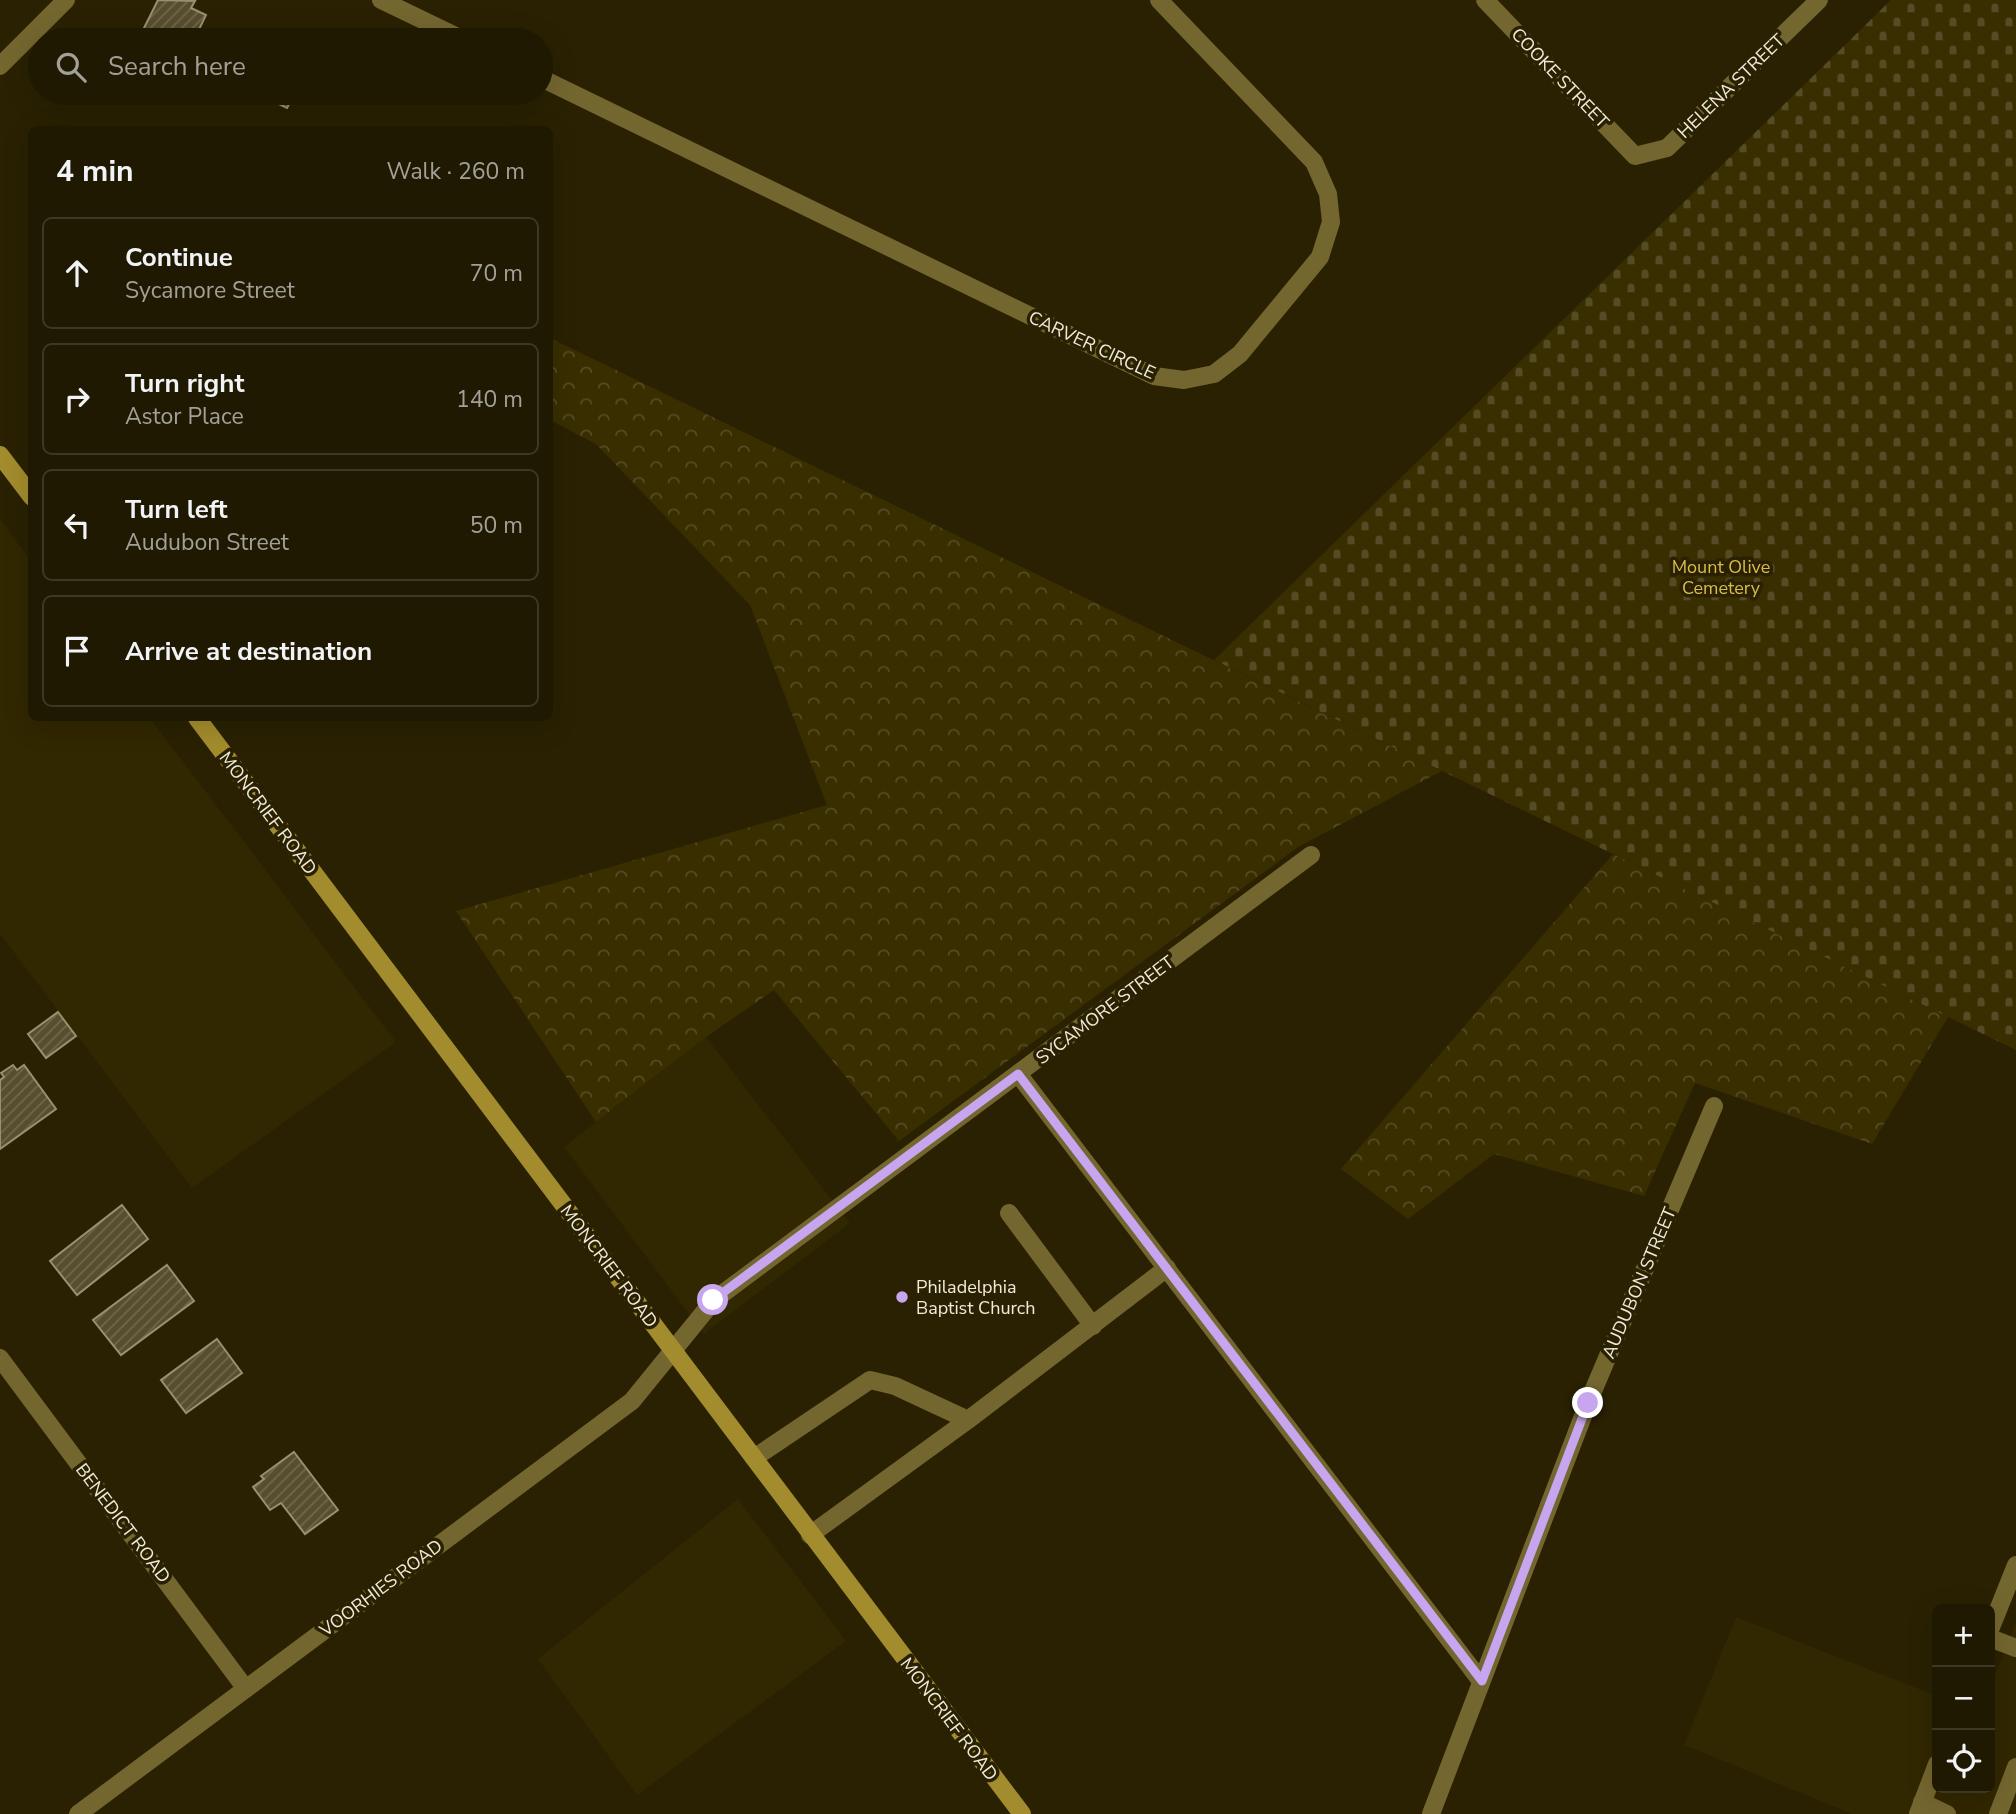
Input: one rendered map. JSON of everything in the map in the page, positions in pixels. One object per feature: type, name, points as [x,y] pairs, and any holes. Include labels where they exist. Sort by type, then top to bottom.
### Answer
[{"type":"main road","points":[[0,455],[28,492]]},
{"type":"main road","name":"MONCRIEF ROAD","points":[[199,721],[1022,1814]]},
{"type":"street","points":[[38,28],[66,0]]},
{"type":"street","points":[[382,0],[439,28]]},
{"type":"street","name":"CARVER CIRCLE","points":[[553,84],[1154,376],[1184,380],[1214,374],[1240,354],[1320,257],[1331,222],[1328,194],[1314,162],[1158,0]]},
{"type":"street","name":"COOKE STREET","points":[[1485,0],[1634,156]]},
{"type":"street","name":"HELENA STREET","points":[[1634,156],[1667,148],[1819,0]]},
{"type":"street","points":[[0,66],[28,38]]},
{"type":"street","name":"SYCAMORE STREET","points":[[671,1350],[713,1300],[1311,855]]},
{"type":"street","points":[[1018,1074],[1482,1681]]},
{"type":"street","name":"AUDUBON STREET","points":[[1431,1814],[1588,1403],[1714,1106]]},
{"type":"street","points":[[1009,1213],[1093,1326]]},
{"type":"street","points":[[810,1535],[968,1420],[1167,1268]]},
{"type":"street","name":"VOORHIES ROAD","points":[[78,1814],[632,1401],[671,1350]]},
{"type":"street","name":"BENEDICT ROAD","points":[[0,1358],[246,1689]]},
{"type":"street","points":[[754,1458],[870,1380],[895,1386],[968,1420]]},
{"type":"street","points":[[1995,1618],[2016,1565]]},
{"type":"street","points":[[1995,1640],[2016,1648]]},
{"type":"street","points":[[1998,1814],[2016,1767]]},
{"type":"street","points":[[1932,1777],[1920,1808],[1947,1814]]},
{"type":"shaded area","points":[[0,519],[28,557],[28,721],[152,721],[396,1042],[192,1188],[0,934]]},
{"type":"shaded area","points":[[706,1037],[850,1223],[704,1334],[564,1147]]},
{"type":"shaded area","points":[[738,1499],[846,1641],[637,1795],[538,1659]]},
{"type":"shaded area","points":[[1736,1617],[1932,1694],[1932,1793],[1995,1793],[1995,1675],[2016,1622],[2016,1814],[1852,1814],[1684,1745]]},
{"type":"green space","name":"Mount Olive Cemetery","points":[[1891,0],[2016,0],[2016,1050],[1214,660]]},
{"type":"green space","points":[[553,339],[1442,771],[1298,847],[899,1141],[774,990],[706,1037],[596,1122],[456,911],[827,805],[750,605],[596,444],[553,422]]},
{"type":"green space","points":[[1613,854],[1948,1017],[1872,1144],[1695,1083],[1644,1196],[1494,1154],[1408,1219],[1341,1169]]},
{"type":"building","points":[[158,0],[195,1],[191,8],[206,15],[200,28],[144,28]]},
{"type":"building","points":[[58,1012],[76,1036],[46,1058],[28,1034]]},
{"type":"building","points":[[13,1065],[17,1070],[24,1065],[56,1109],[0,1149],[0,1080],[4,1077],[1,1073]]},
{"type":"building","points":[[122,1205],[148,1239],[77,1295],[50,1261]]},
{"type":"building","points":[[167,1265],[194,1301],[121,1355],[93,1320]]},
{"type":"building","points":[[217,1339],[242,1373],[186,1413],[161,1380]]},
{"type":"building","points":[[294,1452],[338,1510],[305,1534],[281,1503],[270,1510],[253,1487],[264,1479],[261,1476]]},
{"type":"place","name":"Philadelphia Baptist Church","points":[[902,1297]]},
{"type":"route","points":[[713,1300],[1018,1074],[1482,1681],[1588,1403]]}]
